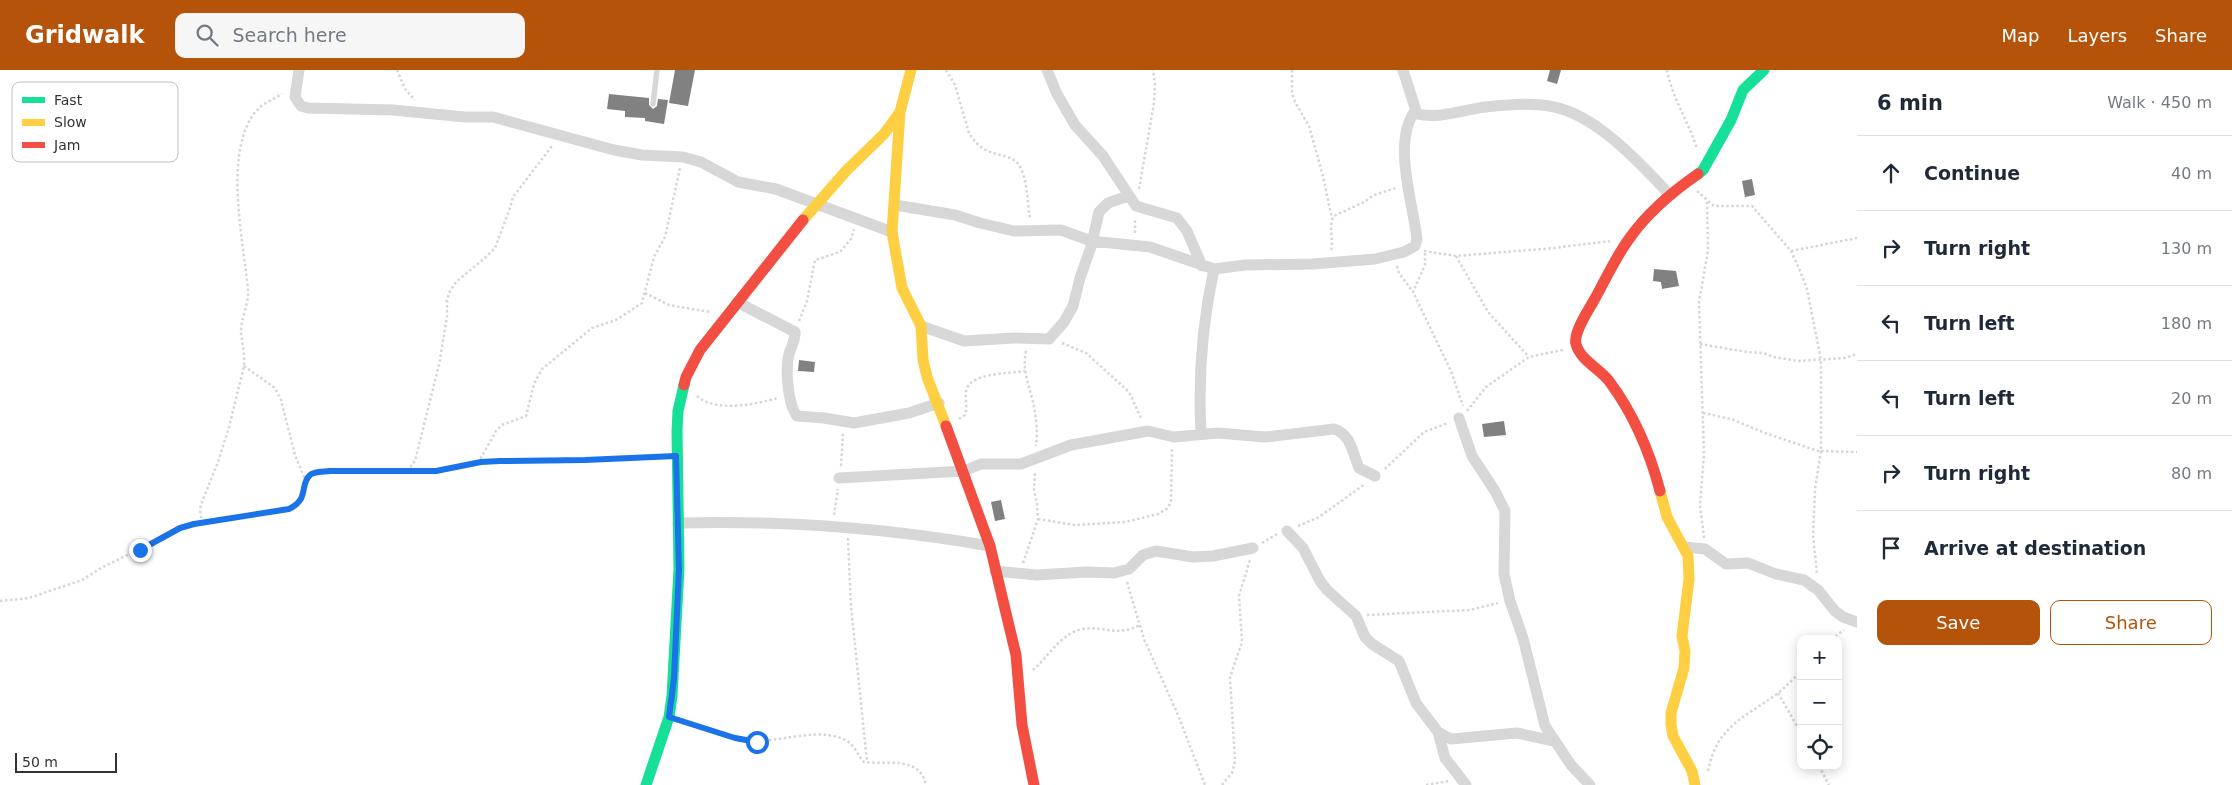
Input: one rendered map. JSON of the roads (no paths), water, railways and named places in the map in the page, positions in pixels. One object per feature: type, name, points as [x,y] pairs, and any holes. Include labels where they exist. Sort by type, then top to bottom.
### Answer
[{"type":"street","points":[[299,70],[295,98],[302,106],[308,108],[432,113],[493,118],[559,137],[642,155],[683,157],[700,162],[738,182],[776,189],[855,220],[892,232]]},
{"type":"street","points":[[911,70],[900,112],[892,232],[902,288],[921,326],[923,360],[927,377],[964,471],[990,546],[1013,641],[1022,725],[1034,785]]},
{"type":"street","points":[[1047,70],[1066,111],[1075,125],[1102,156],[1128,196],[1136,206],[1177,218],[1187,231],[1202,266]]},
{"type":"street","points":[[1402,70],[1415,112],[1420,115],[1466,112],[1484,108],[1533,105],[1554,106],[1569,111],[1616,141],[1669,194]]},
{"type":"street","points":[[1695,785],[1692,771],[1673,736],[1671,725],[1671,713],[1684,668],[1683,625],[1690,565],[1684,547],[1667,517],[1654,468],[1631,417],[1608,380],[1585,358],[1576,344],[1576,335],[1590,306],[1629,238],[1669,194],[1703,170],[1725,132],[1743,90],[1764,70]]},
{"type":"street","points":[[646,785],[669,717],[674,678],[679,569],[676,456],[678,411],[691,366],[700,350],[738,302],[751,282],[816,204],[884,134],[900,112]]},
{"type":"street","points":[[895,205],[955,215],[1014,231],[1061,230],[1092,240],[1165,251],[1214,269],[1245,265],[1328,263],[1393,256],[1420,249],[1408,185],[1405,138],[1407,126],[1415,112]]},
{"type":"street","points":[[921,326],[964,341],[1014,338],[1045,339],[1064,322],[1073,306],[1101,208],[1108,203],[1128,196]]},
{"type":"street","points":[[1201,433],[1199,402],[1201,356],[1206,303],[1214,269]]},
{"type":"street","points":[[738,302],[796,332],[788,362],[790,400],[797,416],[854,423],[909,413],[939,404]]},
{"type":"street","points":[[1462,416],[1472,456],[1505,510],[1504,574],[1510,601],[1526,647],[1541,714],[1554,741],[1590,785]]},
{"type":"street","points":[[839,478],[964,471],[981,464],[1014,465],[1034,461],[1071,446],[1148,431],[1174,437],[1201,433],[1265,437],[1334,429],[1346,436],[1359,468],[1375,476]]},
{"type":"street","points":[[678,523],[745,521],[848,527],[990,546]]},
{"type":"street","points":[[1287,531],[1304,548],[1320,581],[1327,590],[1356,616],[1366,637],[1372,644],[1399,661],[1416,703],[1438,732],[1445,758],[1466,785]]},
{"type":"street","points":[[1684,547],[1705,549],[1722,563],[1754,565],[1776,574],[1804,580],[1818,590],[1843,618],[1857,622]]},
{"type":"street","points":[[995,571],[1021,574],[1124,571],[1129,569],[1143,555],[1156,551],[1193,557],[1214,556],[1253,548]]},
{"type":"street","points":[[1438,732],[1451,739],[1517,733],[1554,741]]},
{"type":"lane","points":[[653,104],[657,70]]}]
